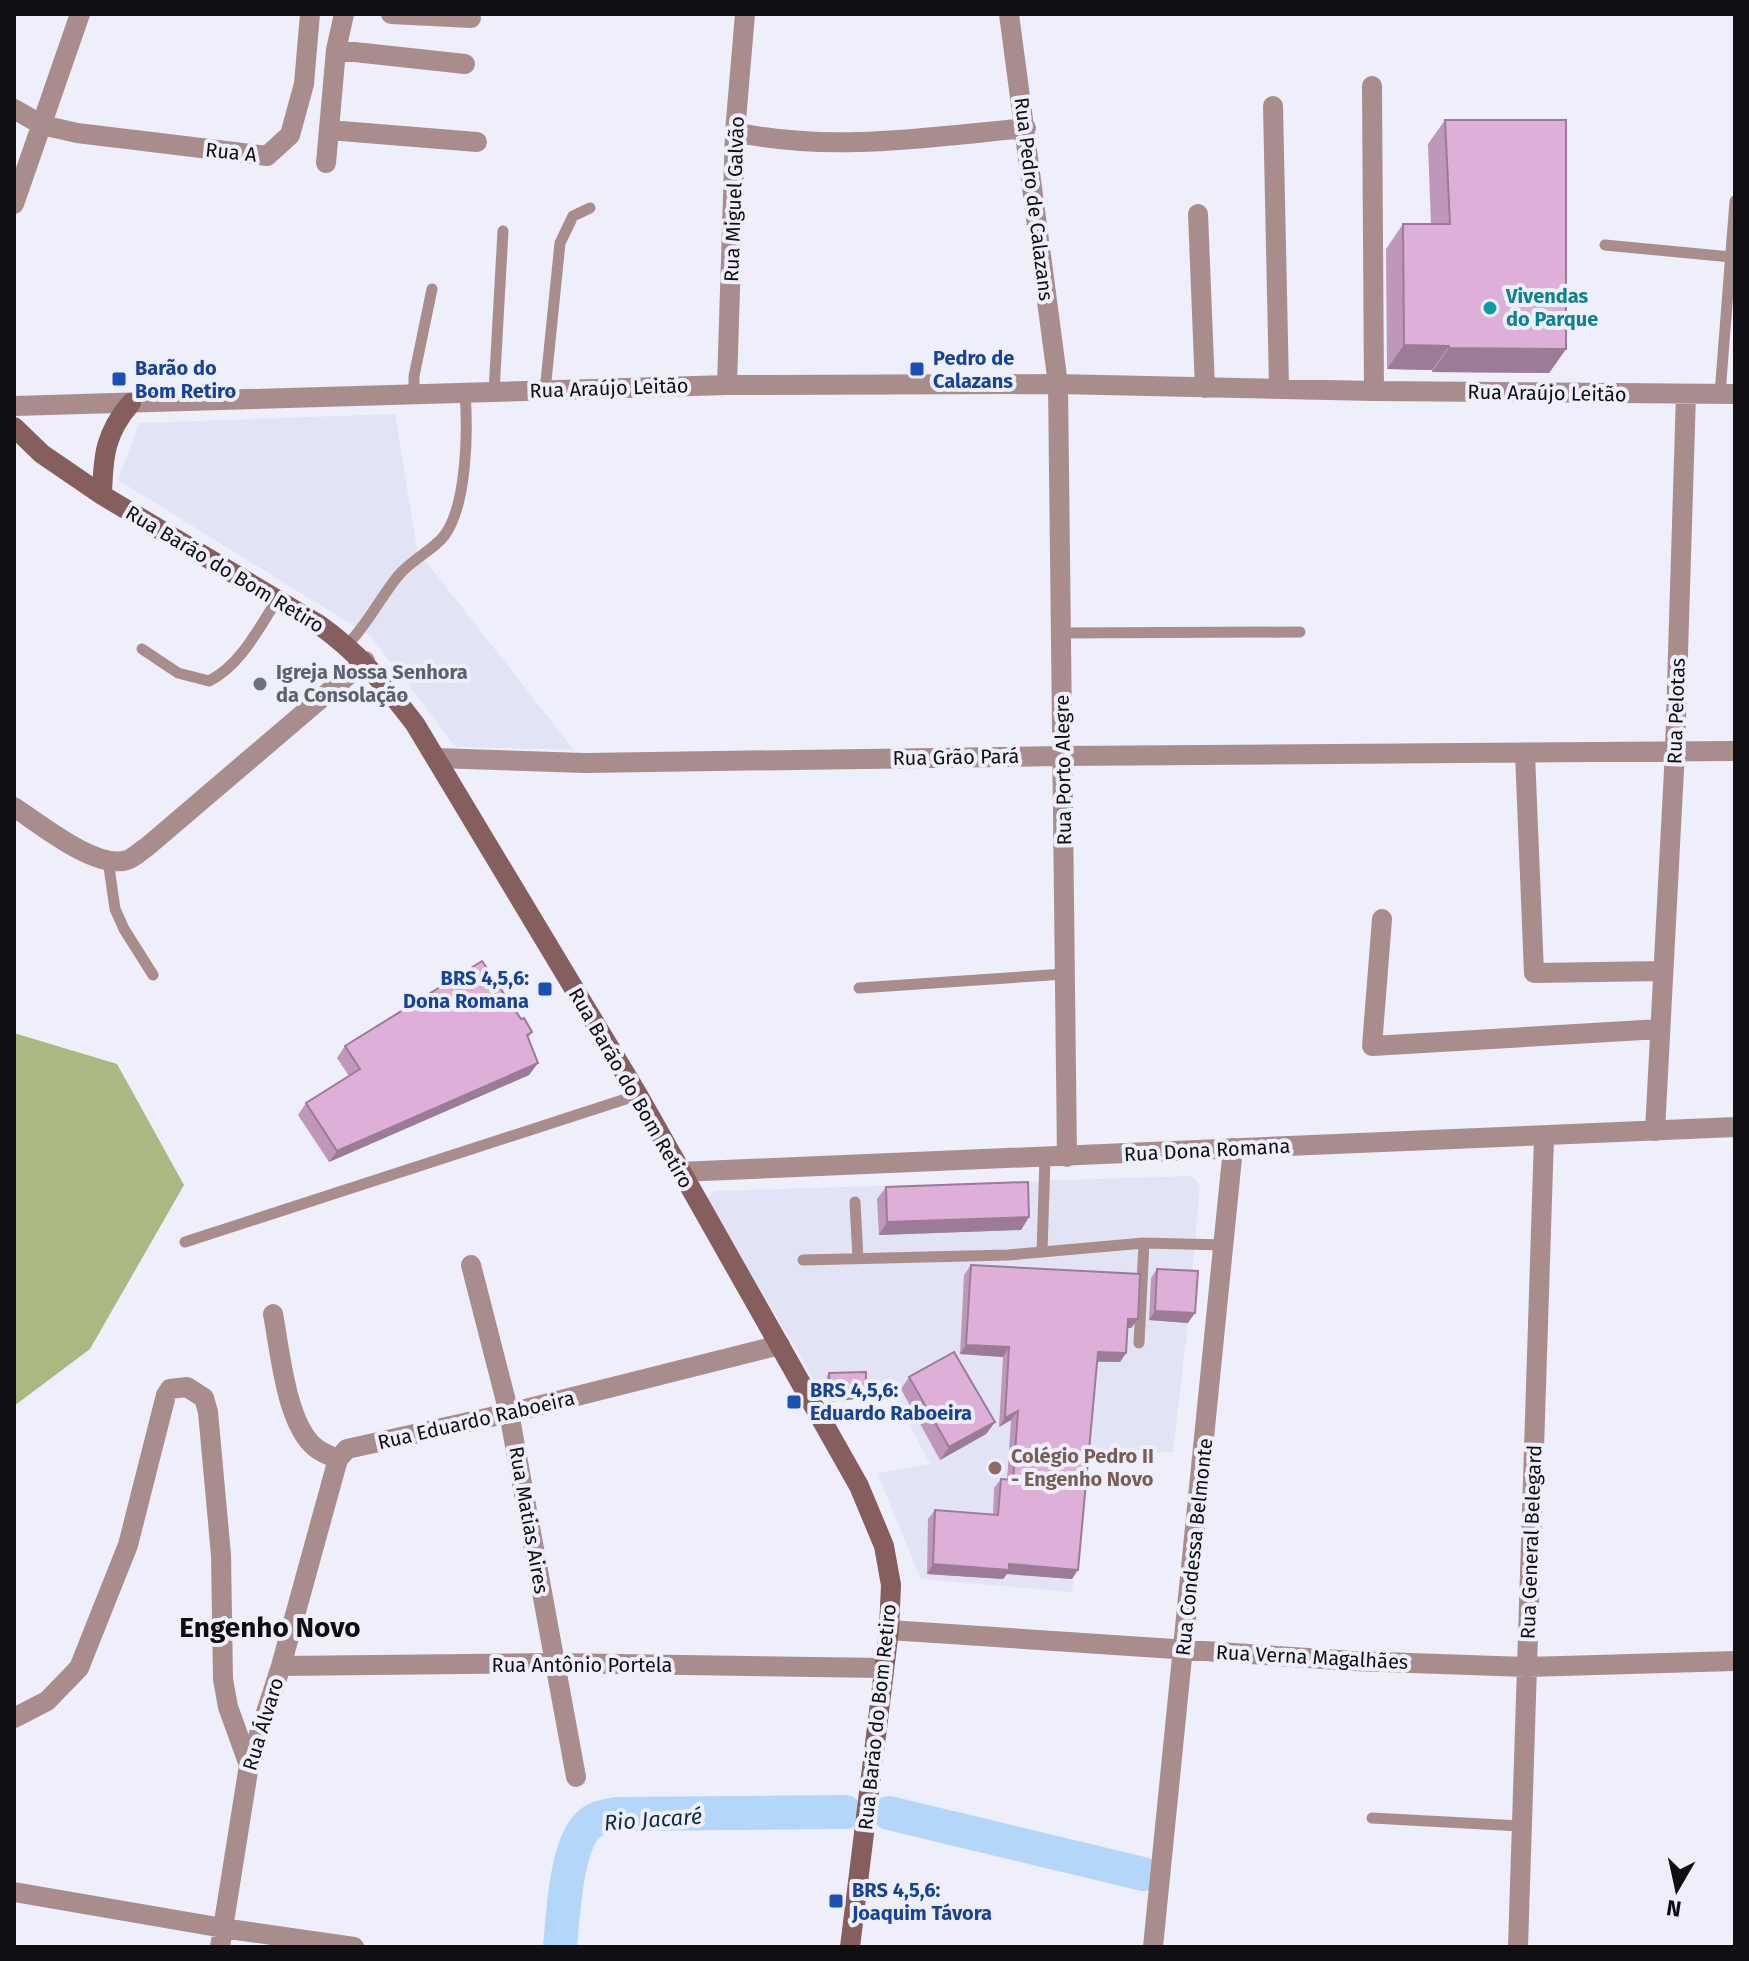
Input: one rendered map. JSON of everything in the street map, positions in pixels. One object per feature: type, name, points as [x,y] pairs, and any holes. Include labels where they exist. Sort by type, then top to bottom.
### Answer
[{"type":"main road","points":[[102,495],[104,453],[109,436],[117,419],[131,403]]},
{"type":"main road","name":"Rua Barão do Bom Retiro","points":[[14,427],[42,454],[102,495],[277,600],[347,645],[365,661],[415,724],[638,1095],[859,1486],[884,1546],[891,1585],[889,1630],[850,1947]]},
{"type":"street","points":[[14,204],[80,14]]},
{"type":"street","name":"Rua A","points":[[42,125],[120,139],[267,156],[290,135],[304,84],[310,14]]},
{"type":"street","points":[[326,163],[336,50],[344,14]]},
{"type":"street","points":[[391,14],[471,18]]},
{"type":"street","name":"Rua Miguel Galvão","points":[[727,385],[735,132],[745,14]]},
{"type":"street","name":"Rua Pedro de Calazans","points":[[1009,14],[1058,384]]},
{"type":"street","points":[[336,50],[465,64]]},
{"type":"street","points":[[1372,86],[1374,391]]},
{"type":"street","points":[[1273,106],[1279,387]]},
{"type":"street","points":[[14,109],[42,125]]},
{"type":"street","points":[[735,132],[789,142],[856,142],[1026,128]]},
{"type":"street","points":[[329,130],[477,142]]},
{"type":"street","points":[[1198,214],[1205,388]]},
{"type":"street","name":"Rua Araújo Leitão","points":[[14,406],[727,385],[1058,384],[1728,394]]},
{"type":"street","name":"Rua Porto Alegre","points":[[1058,384],[1067,1157]]},
{"type":"street","name":"Rua Pelotas","points":[[1655,1131],[1675,751],[1686,394]]},
{"type":"street","points":[[14,807],[83,852],[108,860],[127,860],[148,846],[365,661]]},
{"type":"street","name":"Rua Grão Pará","points":[[436,758],[585,763],[1735,751]]},
{"type":"street","points":[[1525,754],[1534,973],[1662,971]]},
{"type":"street","points":[[1382,919],[1372,1046],[1660,1029]]},
{"type":"street","name":"Rua Dona Romana","points":[[679,1172],[1735,1127]]},
{"type":"street","name":"Rua General Belegard","points":[[1518,1947],[1544,1137]]},
{"type":"street","name":"Rua Condessa Belmonte","points":[[1153,1947],[1233,1148]]},
{"type":"street","name":"Rua Matias Aires","points":[[471,1265],[509,1413],[576,1777]]},
{"type":"street","points":[[273,1314],[294,1415],[316,1449],[338,1459]]},
{"type":"street","name":"Rua Eduardo Raboeira","points":[[338,1459],[347,1449],[509,1413],[780,1345]]},
{"type":"street","points":[[14,1718],[47,1701],[79,1668],[128,1545],[166,1395],[170,1389],[187,1387],[204,1398],[208,1412],[221,1555],[223,1679],[228,1707],[249,1765]]},
{"type":"street","name":"Rua Álvaro","points":[[222,1938],[249,1765],[281,1666],[338,1459]]},
{"type":"street","name":"Rua Verna Magalhães","points":[[889,1630],[1354,1661],[1527,1667],[1735,1661]]},
{"type":"street","name":"Rua Antônio Portela","points":[[281,1666],[555,1663],[883,1668]]},
{"type":"street","points":[[14,1892],[222,1938],[354,1947]]},
{"type":"lane","name":"Rua Araújo Leitão","points":[[1728,394],[1735,201]]},
{"type":"lane","points":[[545,391],[560,243],[573,216],[590,208]]},
{"type":"lane","points":[[494,392],[503,231]]},
{"type":"lane","points":[[1605,245],[1731,257]]},
{"type":"lane","points":[[414,395],[414,376],[432,289]]},
{"type":"lane","points":[[347,645],[412,560],[442,539],[454,520],[459,505],[467,426],[465,393]]},
{"type":"lane","points":[[142,649],[178,673],[209,681],[224,674],[277,600]]},
{"type":"lane","points":[[1061,633],[1300,632]]},
{"type":"lane","points":[[108,860],[115,909],[153,975]]},
{"type":"lane","points":[[859,988],[1065,974]]},
{"type":"lane","points":[[185,1242],[638,1095]]},
{"type":"lane","points":[[1042,1252],[1045,1158]]},
{"type":"lane","points":[[855,1202],[858,1258]]},
{"type":"lane","points":[[803,1260],[1042,1252],[1144,1243],[1224,1245]]},
{"type":"lane","points":[[1139,1343],[1144,1243]]},
{"type":"lane","points":[[1372,1818],[1520,1826]]},
{"type":"shaded area","points":[[395,414],[417,550],[574,750],[456,747],[370,636],[118,480],[139,423]]},
{"type":"shaded area","points":[[1192,1176],[1200,1186],[1173,1452],[1088,1453],[1072,1592],[921,1579],[877,1473],[930,1464],[894,1396],[827,1402],[707,1199],[715,1191]]},
{"type":"green space","points":[[14,1033],[117,1064],[184,1185],[90,1349],[14,1406]]},
{"type":"building","name":"Vivendas do Parque","points":[[1445,120],[1566,120],[1566,349],[1404,345],[1403,224],[1450,224]]},
{"type":"building","points":[[482,961],[532,1032],[527,1035],[538,1063],[337,1151],[306,1103],[360,1069],[345,1046]]},
{"type":"building","points":[[1028,1182],[1029,1217],[887,1222],[886,1187]]},
{"type":"building","points":[[971,1265],[1140,1274],[1138,1319],[1128,1319],[1126,1353],[1098,1352],[1078,1570],[1009,1564],[1009,1570],[933,1564],[935,1510],[998,1515],[1001,1479],[1013,1480],[1018,1411],[1005,1418],[1009,1347],[966,1345]]},
{"type":"building","points":[[1157,1269],[1198,1271],[1195,1313],[1155,1311]]},
{"type":"building","points":[[954,1352],[995,1422],[949,1447],[909,1377]]},
{"type":"building","points":[[866,1372],[866,1395],[830,1398],[829,1373]]},
{"type":"waterway","name":"Rio Jacaré","points":[[560,1947],[570,1865],[581,1835],[588,1825],[598,1819],[617,1814],[845,1812]]},
{"type":"waterway","name":"Rio Jacaré","points":[[889,1813],[1143,1874]]},
{"type":"place","name":"Vivendas do Parque","points":[[1490,308]]},
{"type":"place","name":"Pedro de Calazans","points":[[917,369]]},
{"type":"place","name":"Barão do Bom Retiro","points":[[119,379]]},
{"type":"place","name":"Igreja Nossa Senhora da Consolação","points":[[260,684]]},
{"type":"place","name":"BRS 4,5,6: Dona Romana","points":[[545,989]]},
{"type":"place","name":"BRS 4,5,6: Eduardo Raboeira","points":[[794,1402]]},
{"type":"place","name":"Colégio Pedro II - Engenho Novo","points":[[995,1468]]},
{"type":"place","name":"BRS 4,5,6: Joaquim Távora","points":[[836,1901]]},
{"type":"district","name":"Engenho Novo","points":[[270,1627]]}]
